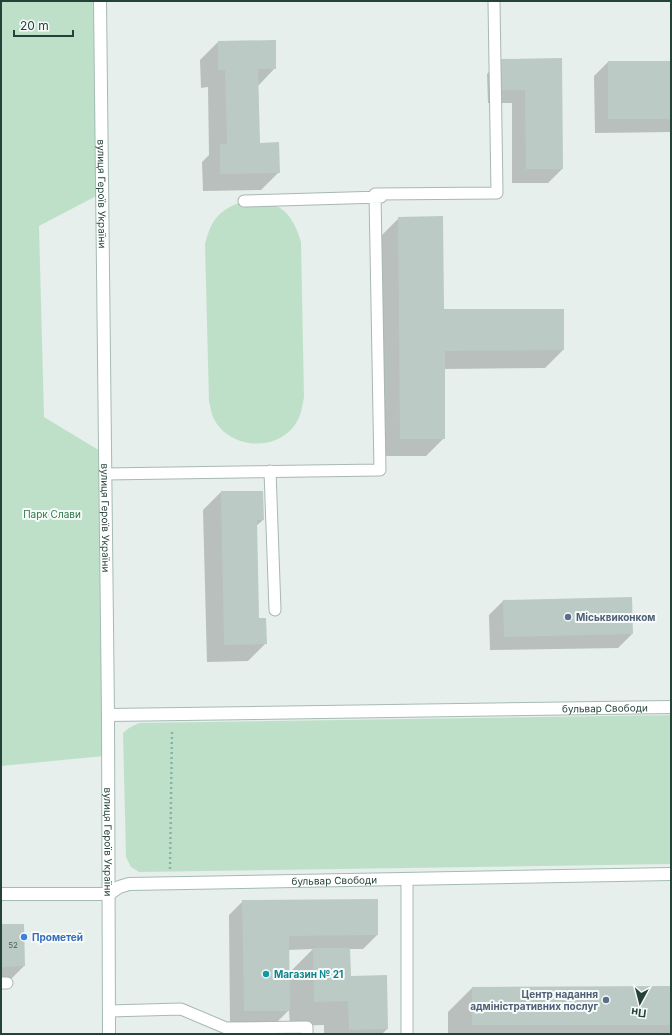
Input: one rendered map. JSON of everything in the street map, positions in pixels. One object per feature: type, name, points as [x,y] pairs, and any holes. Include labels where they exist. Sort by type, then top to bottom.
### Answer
[{"type":"street","name":"вулиця Героїв України","points":[[100,1],[108,715],[109,1034]]},
{"type":"street","name":"бульвар Свободи","points":[[108,715],[671,707]]},
{"type":"street","name":"бульвар Свободи","points":[[1,894],[108,894],[119,887],[129,884],[671,874]]},
{"type":"lane","points":[[494,1],[497,194]]},
{"type":"lane","points":[[105,474],[380,470],[375,194],[497,194]]},
{"type":"lane","points":[[244,201],[497,194]]},
{"type":"lane","points":[[270,471],[275,610]]},
{"type":"lane","points":[[406,879],[407,1034]]},
{"type":"lane","points":[[109,1011],[181,1009],[226,1028],[307,1027],[307,1034]]},
{"type":"path","points":[[170,883],[172,714]]},
{"type":"green space","name":"Парк Слави","points":[[1,1],[100,1],[102,193],[39,226],[44,417],[105,454],[104,756],[1,766]]},
{"type":"green space","points":[[244,201],[270,204],[284,210],[295,225],[301,242],[303,405],[296,423],[285,435],[275,440],[263,443],[240,441],[229,435],[220,427],[213,417],[209,402],[205,244],[214,221],[218,216],[228,208]]},
{"type":"green space","points":[[671,715],[671,864],[139,872],[131,867],[126,857],[123,733],[139,723]]},
{"type":"building","points":[[276,40],[276,69],[258,69],[260,143],[279,142],[280,173],[220,174],[220,144],[227,144],[225,70],[218,70],[218,41]]},
{"type":"building","points":[[562,58],[563,169],[526,169],[525,90],[501,90],[501,59]]},
{"type":"building","points":[[608,61],[671,61],[671,119],[608,119]]},
{"type":"building","points":[[443,216],[444,309],[564,309],[564,350],[445,351],[445,439],[400,439],[398,217]]},
{"type":"building","points":[[221,491],[263,491],[264,520],[257,520],[259,618],[266,618],[267,644],[224,645]]},
{"type":"building","name":"Міськвиконком","points":[[632,597],[633,634],[504,637],[503,600]]},
{"type":"building","name":"Магазин № 21","points":[[378,899],[378,935],[289,936],[290,1011],[244,1011],[242,900]]},
{"type":"building","points":[[1,924],[24,924],[25,966],[1,967]]},
{"type":"building","points":[[313,948],[350,948],[351,976],[387,975],[388,1029],[349,1030],[348,1001],[314,1002]]},
{"type":"building","points":[[671,986],[671,1025],[472,1025],[472,987]]},
{"type":"place","name":"Міськвиконком","points":[[568,617]]},
{"type":"place","name":"Прометей","points":[[24,937]]},
{"type":"place","name":"Магазин № 21","points":[[266,974]]},
{"type":"place","name":"Центр надання адміністративних послуг","points":[[606,1000]]}]
